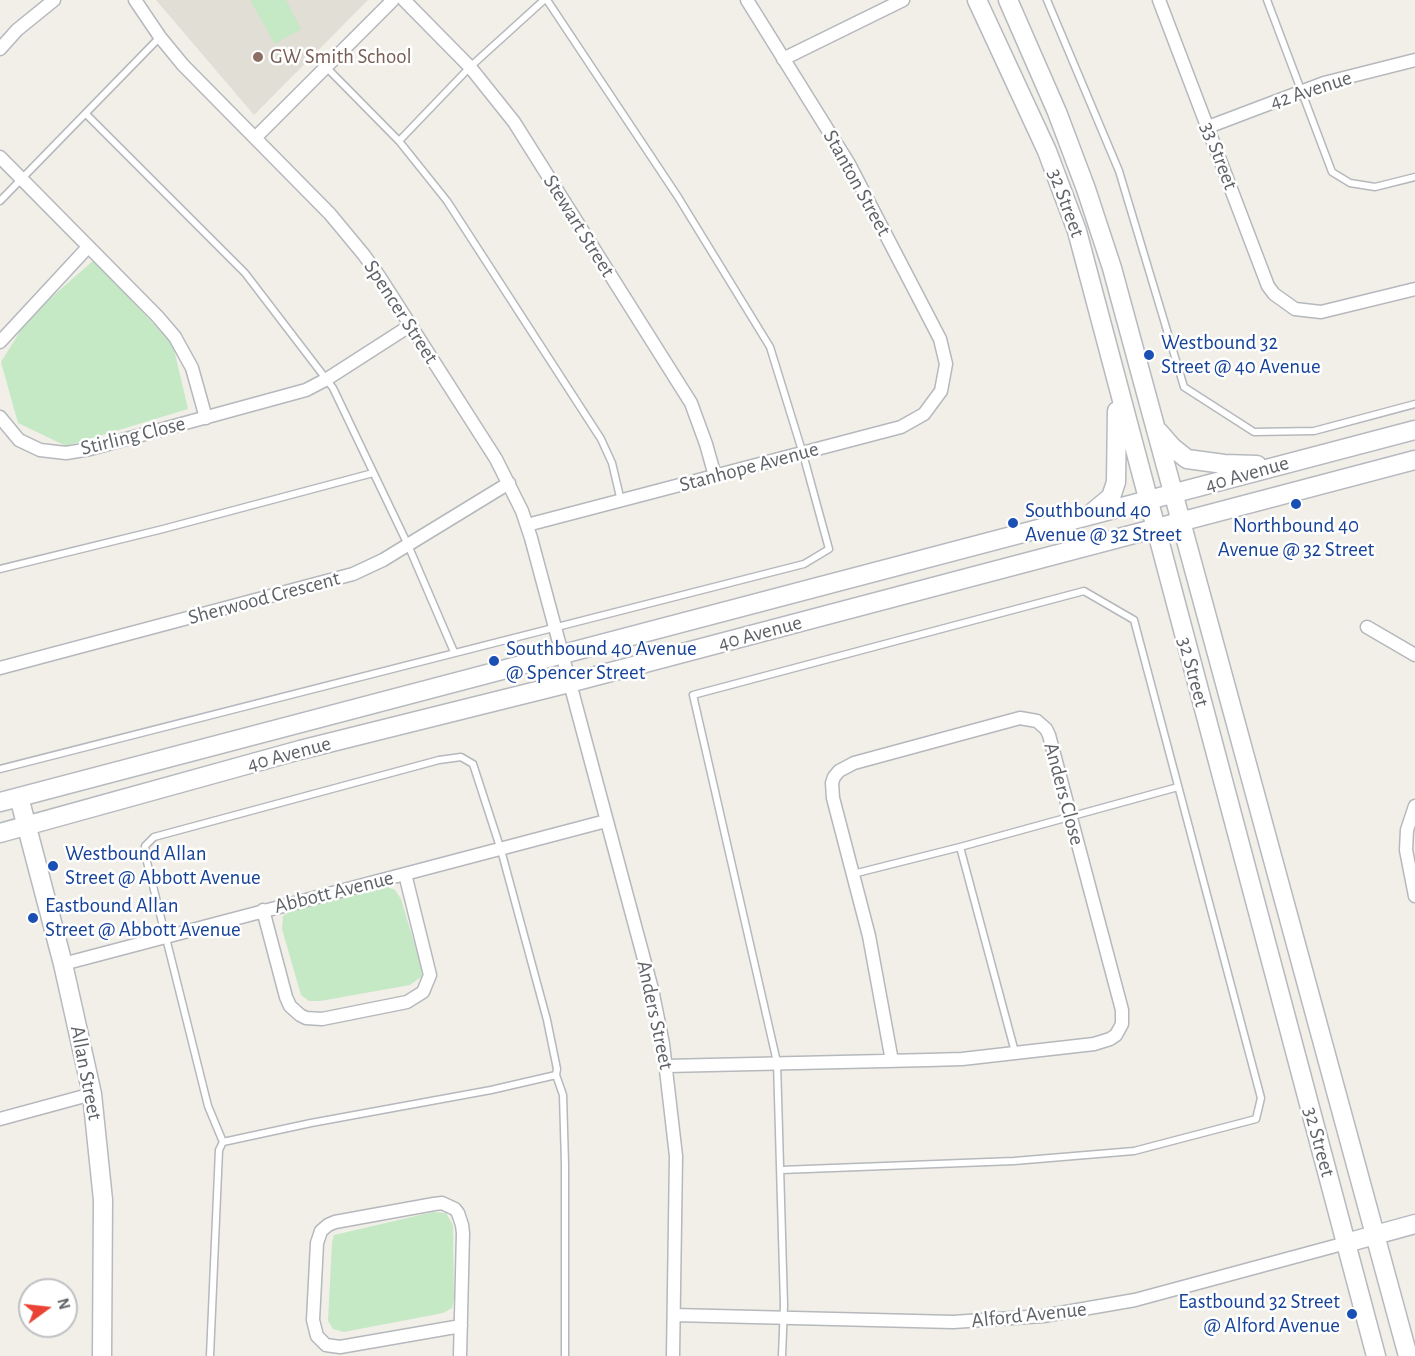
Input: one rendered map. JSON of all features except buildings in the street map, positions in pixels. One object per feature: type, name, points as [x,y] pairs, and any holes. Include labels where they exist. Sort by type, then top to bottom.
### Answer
[{"type":"main road","name":"32 Street","points":[[977,0],[1047,151],[1077,231],[1376,1356]]},
{"type":"main road","name":"32 Street","points":[[1008,0],[1057,112],[1112,268],[1407,1356]]},
{"type":"main road","points":[[1085,517],[1106,503],[1111,497],[1116,482],[1118,460],[1116,380]]},
{"type":"main road","points":[[1155,427],[1172,447],[1187,459],[1242,465],[1289,462]]},
{"type":"main road","name":"40 Avenue","points":[[0,802],[1415,430]]},
{"type":"main road","name":"40 Avenue","points":[[0,833],[300,750],[569,683],[1415,460]]},
{"type":"main road","name":"Allan Street","points":[[19,797],[63,964],[85,1054],[92,1094],[103,1200],[102,1356]]},
{"type":"main road","name":"Alford Avenue","points":[[1346,1243],[1415,1224]]},
{"type":"street","points":[[0,49],[25,22],[54,0]]},
{"type":"street","name":"Spencer Street","points":[[135,0],[160,38],[189,71],[330,214],[379,276],[411,325],[509,483],[527,525],[569,683]]},
{"type":"street","points":[[255,138],[393,0]]},
{"type":"street","name":"Stewart Street","points":[[404,0],[470,67],[514,122],[681,385],[698,419],[715,476]]},
{"type":"street","name":"Stanton Street","points":[[747,0],[849,164],[940,339],[946,355],[945,375]]},
{"type":"street","points":[[783,59],[903,0]]},
{"type":"street","name":"33 Street","points":[[1159,0],[1268,286],[1274,294],[1289,306],[1304,311],[1321,312],[1415,289]]},
{"type":"street","name":"42 Avenue","points":[[1208,127],[1301,91],[1415,60]]},
{"type":"street","name":"Stirling Close","points":[[0,157],[157,316],[175,338],[192,368],[206,418]]},
{"type":"street","points":[[0,342],[88,247]]},
{"type":"street","name":"Stirling Close","points":[[0,417],[14,434],[29,446],[40,450],[66,453],[90,449],[299,393],[327,380],[411,325]]},
{"type":"street","name":"Stanhope Avenue","points":[[527,525],[909,424],[924,414],[936,400],[945,375]]},
{"type":"street","name":"Sherwood Crescent","points":[[0,668],[334,580],[368,567],[408,545],[509,483]]},
{"type":"street","points":[[1367,627],[1415,655]]},
{"type":"street","name":"Anders Street","points":[[569,683],[652,989],[666,1066],[676,1156],[673,1356]]},
{"type":"street","name":"Anders Close","points":[[666,1066],[777,1062],[892,1061],[962,1059],[1104,1042],[1116,1035],[1122,1024],[1122,1010],[1046,729],[1037,720],[1020,718],[854,763],[839,771],[832,783],[832,798],[869,936],[892,1061]]},
{"type":"street","points":[[1415,806],[1407,830],[1406,850],[1415,896]]},
{"type":"street","name":"Abbott Avenue","points":[[63,964],[606,821]]},
{"type":"street","points":[[263,910],[286,997],[290,1006],[300,1016],[322,1018],[407,1002],[423,992],[430,975],[405,874]]},
{"type":"street","points":[[0,1119],[92,1094]]},
{"type":"street","points":[[460,1356],[461,1326],[462,1225],[454,1209],[442,1203],[434,1204],[335,1222],[323,1228],[317,1243],[313,1320],[316,1336],[326,1345],[340,1347],[461,1326]]},
{"type":"street","name":"Alford Avenue","points":[[674,1315],[953,1322],[1064,1313],[1135,1300],[1346,1243]]},
{"type":"lane","points":[[0,770],[804,564],[829,549],[803,453],[770,347],[678,197],[546,0],[470,67],[399,141]]},
{"type":"lane","points":[[1047,0],[1119,171],[1184,387],[1254,432],[1314,431],[1415,404]]},
{"type":"lane","points":[[1268,0],[1332,172],[1350,183],[1374,187],[1415,177]]},
{"type":"lane","points":[[0,201],[160,38]]},
{"type":"lane","points":[[326,67],[399,141],[447,201],[601,439],[612,463],[621,501]]},
{"type":"lane","points":[[86,114],[245,273],[335,391],[408,545],[454,652]]},
{"type":"lane","points":[[0,569],[163,529],[372,473]]},
{"type":"lane","points":[[781,1170],[1014,1161],[1134,1151],[1256,1119],[1261,1098],[1134,620],[1084,591],[693,695],[777,1062],[784,1319],[782,1356]]},
{"type":"lane","points":[[210,1356],[219,1150],[223,1142],[208,1106],[147,862],[145,846],[154,837],[439,760],[461,757],[473,764],[501,850],[547,1020],[557,1069],[556,1075],[563,1095],[565,1356]]},
{"type":"lane","points":[[853,874],[1178,787]]},
{"type":"lane","points":[[960,847],[1016,1053]]},
{"type":"lane","points":[[223,1142],[311,1123],[491,1090],[556,1075]]},
{"type":"shaded area","name":"GW Smith School","points":[[156,0],[368,0],[254,115]]},
{"type":"green space","points":[[250,0],[286,0],[301,29],[275,44]]},
{"type":"green space","points":[[94,260],[173,345],[188,409],[66,446],[18,423],[1,362],[29,317]]},
{"type":"green space","points":[[385,886],[395,890],[401,899],[422,976],[410,985],[309,1001],[301,995],[282,929],[283,916],[293,910]]},
{"type":"green space","points":[[433,1212],[446,1213],[453,1225],[454,1299],[452,1308],[443,1313],[344,1332],[333,1329],[328,1321],[334,1235]]},
{"type":"place","name":"GW Smith School","points":[[258,57]]},
{"type":"place","name":"Westbound 32 Street @ 40 Avenue","points":[[1149,355]]},
{"type":"place","name":"Northbound 40 Avenue @ 32 Street","points":[[1296,504]]},
{"type":"place","name":"Southbound 40 Avenue @ 32 Street","points":[[1013,523]]},
{"type":"place","name":"Southbound 40 Avenue @ Spencer Street","points":[[494,661]]},
{"type":"place","name":"Westbound Allan Street @ Abbott Avenue","points":[[53,866]]},
{"type":"place","name":"Eastbound Allan Street @ Abbott Avenue","points":[[33,918]]},
{"type":"place","name":"Eastbound 32 Street @ Alford Avenue","points":[[1352,1314]]}]
